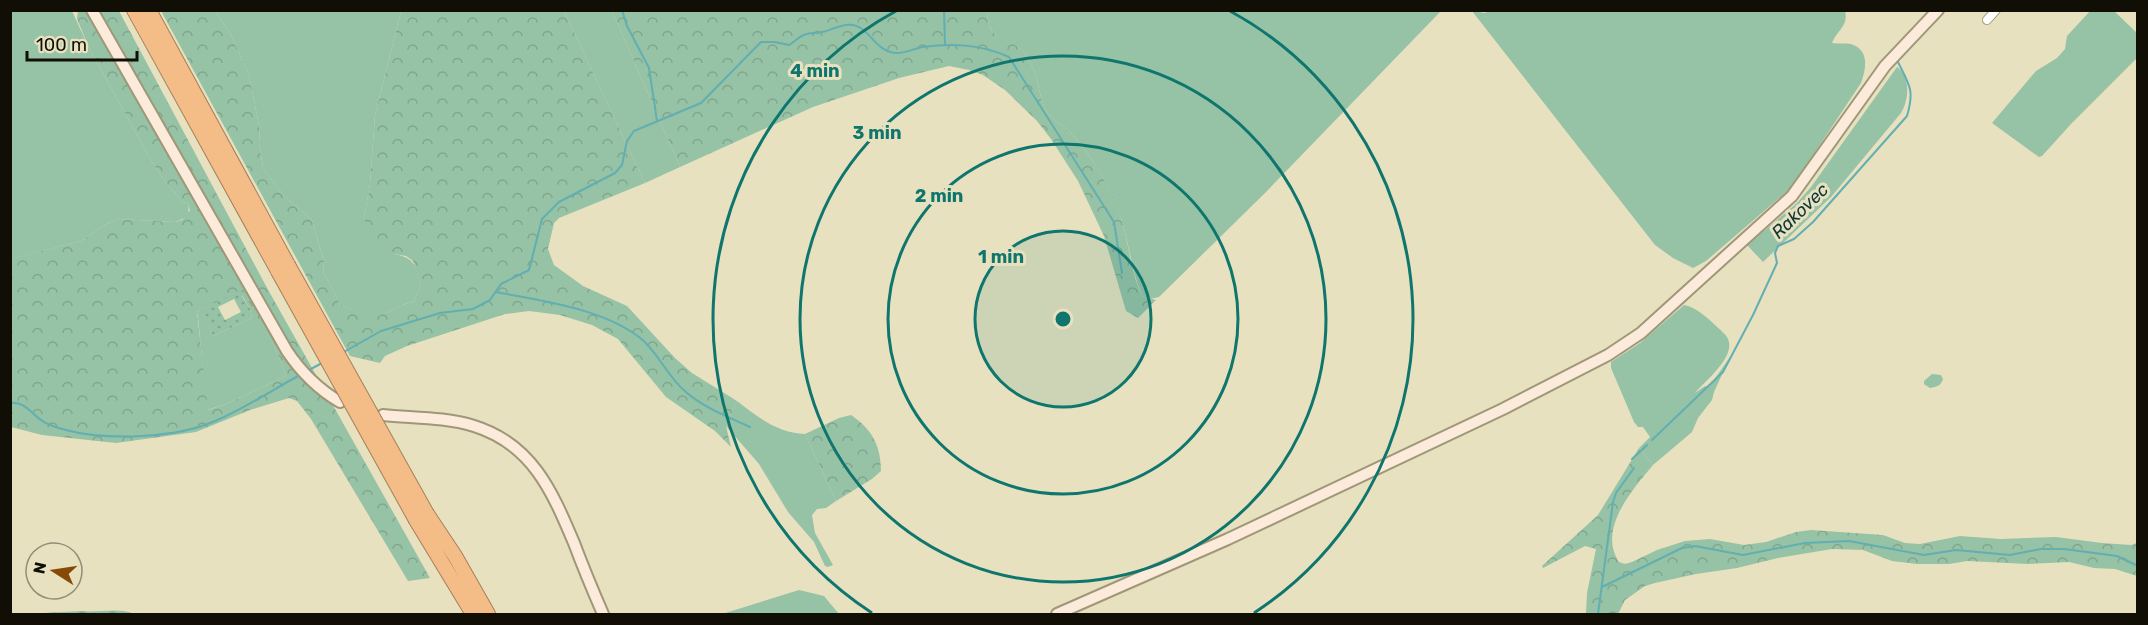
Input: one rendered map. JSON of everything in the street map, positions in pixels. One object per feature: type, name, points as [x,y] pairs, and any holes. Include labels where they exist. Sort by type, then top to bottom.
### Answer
[{"type":"highway","points":[[134,10],[283,268],[422,517],[472,615]]},
{"type":"highway","points":[[149,10],[283,268]]},
{"type":"highway","points":[[422,517],[455,556],[488,615]]},
{"type":"main road","points":[[92,10],[287,351],[302,372],[340,402]]},
{"type":"main road","points":[[1057,615],[1228,539],[1503,409],[1608,355],[1641,333],[1792,196],[1885,66],[1938,10]]},
{"type":"main road","points":[[383,415],[467,424],[491,433],[520,452],[538,471],[551,492],[603,615]]},
{"type":"street","points":[[1987,20],[1996,10]]},
{"type":"green space","points":[[988,10],[1441,11],[1264,194],[1159,297],[1150,299],[1142,296],[1121,219],[1102,177],[1076,138],[1047,112],[1034,70],[1026,55],[1018,47],[994,33],[990,28]]},
{"type":"green space","points":[[2091,10],[2114,11],[2137,33],[2137,58],[2039,157],[1992,123],[2036,71],[2057,58],[2065,49],[2067,36]]},
{"type":"green space","points":[[10,11],[72,11],[90,50],[152,162],[166,183],[183,202],[188,204],[188,214],[184,218],[175,222],[119,219],[108,223],[81,241],[11,259]]},
{"type":"green space","points":[[78,11],[119,11],[266,286],[430,578],[408,581],[311,419],[297,401],[289,398],[250,410],[196,432],[116,443],[42,435],[11,427],[10,259],[81,241],[108,223],[119,219],[175,222],[182,220],[190,210],[188,204],[183,202],[166,183],[152,162],[90,50],[77,19]],"holes":[[[242,290],[276,350],[286,376],[208,410],[197,312]]]},
{"type":"green space","points":[[161,11],[215,11],[231,35],[249,75],[260,130],[259,143],[263,168],[283,195],[312,220],[324,262],[323,271],[340,304],[370,319],[414,301],[421,285],[413,261],[406,256],[394,254],[379,247],[368,230],[364,218],[370,184],[375,115],[401,11],[564,11],[645,183],[559,218],[554,223],[548,249],[554,265],[583,286],[627,306],[692,373],[737,401],[726,426],[731,447],[715,431],[666,397],[618,339],[592,325],[560,315],[529,311],[505,314],[407,346],[385,356],[380,363],[350,356]]},
{"type":"green space","points":[[215,11],[401,11],[375,115],[370,184],[364,218],[394,254],[407,258],[414,264],[421,285],[414,301],[370,320],[340,304],[323,271],[324,262],[312,220],[283,195],[263,168],[259,143],[260,130],[249,75],[231,35]]},
{"type":"green space","points":[[564,11],[612,11],[680,167],[645,183]]},
{"type":"green space","points":[[612,11],[988,11],[988,21],[994,33],[1018,47],[1026,55],[1034,70],[1047,112],[1076,138],[1102,176],[1121,218],[1134,274],[1142,296],[1156,300],[1138,318],[1126,311],[1104,236],[1078,181],[1037,121],[1005,90],[983,75],[949,66],[899,78],[813,107],[680,167]]},
{"type":"green space","points":[[1472,11],[1485,13],[1488,11],[1845,11],[1844,25],[1832,43],[1851,44],[1857,47],[1864,55],[1864,72],[1861,83],[1792,187],[1706,261],[1693,268],[1673,258],[1655,245]]},
{"type":"green space","points":[[1897,67],[1902,71],[1907,83],[1906,102],[1901,113],[1831,197],[1763,262],[1747,245],[1797,203],[1811,187]]},
{"type":"green space","points":[[242,289],[245,293],[242,296],[250,309],[252,318],[213,336],[203,315],[198,317],[197,312]],"holes":[[[234,299],[241,312],[225,320],[218,307]]]},
{"type":"green space","points":[[245,293],[276,350],[286,376],[226,404],[207,410],[198,317],[203,314],[213,336],[252,318],[242,295]]},
{"type":"green space","points":[[1684,305],[1697,310],[1712,322],[1726,335],[1729,346],[1724,361],[1695,393],[1705,386],[1709,387],[1730,357],[1712,400],[1698,418],[1692,432],[1653,465],[1639,448],[1650,437],[1643,427],[1638,427],[1634,422],[1611,368],[1611,362],[1640,343]]},
{"type":"green space","points":[[1932,374],[1941,375],[1943,379],[1940,385],[1930,388],[1924,384],[1924,381]]},
{"type":"green space","points":[[737,401],[777,427],[805,434],[836,501],[826,508],[817,509],[812,515],[815,533],[833,565],[825,566],[814,542],[788,512],[759,464],[726,426]]},
{"type":"green space","points":[[851,415],[865,426],[874,439],[881,462],[881,471],[836,501],[805,434],[839,418]]},
{"type":"green space","points":[[1639,448],[1653,465],[1620,510],[1612,536],[1613,549],[1619,562],[1625,564],[1685,541],[1710,539],[1744,545],[1766,542],[1796,532],[1811,530],[1883,535],[1905,543],[1920,544],[1960,536],[2001,539],[2056,537],[2102,543],[2131,545],[2137,543],[2137,576],[2115,569],[2094,568],[2069,562],[2028,564],[1967,561],[1949,564],[1917,564],[1892,561],[1863,550],[1832,549],[1655,583],[1645,586],[1625,600],[1618,614],[1586,614],[1587,593],[1596,549],[1585,546],[1543,568],[1542,566],[1598,515]]},
{"type":"green space","points":[[799,590],[824,596],[839,614],[722,614]]},
{"type":"green space","points":[[122,611],[134,614],[23,614]]},
{"type":"waterway","points":[[622,10],[627,26],[649,68],[657,121]]},
{"type":"waterway","points":[[944,10],[945,44]]},
{"type":"waterway","points":[[342,353],[381,331],[440,313],[473,309],[490,300],[501,284],[529,270],[542,219],[559,202],[615,173],[622,165],[627,141],[634,131],[701,103],[761,42],[789,45],[806,34],[820,33],[847,25],[862,29],[880,47],[889,52],[955,45],[987,49],[1009,57],[1114,222],[1122,273]]},
{"type":"waterway","name":"Rakovec","points":[[1652,440],[1723,372],[1777,263],[1775,253],[1778,246],[1794,239],[1813,222],[1907,116],[1911,93],[1897,60]]},
{"type":"waterway","points":[[496,292],[589,312],[624,327],[646,343],[673,379],[693,398],[750,427]]},
{"type":"waterway","points":[[307,371],[324,362]]},
{"type":"waterway","points":[[10,403],[19,404],[49,425],[63,429],[101,436],[142,436],[181,431],[215,421],[300,375]]},
{"type":"waterway","name":"Rakovec","points":[[1632,459],[1647,445]]},
{"type":"waterway","name":"Rakovec","points":[[1598,614],[1613,502],[1616,493],[1634,468]]},
{"type":"waterway","points":[[1602,587],[1682,548],[1695,546],[1743,555],[1805,543],[1849,541],[1924,555],[1956,550],[2010,555],[2041,549],[2064,549],[2117,556],[2138,566]]}]
